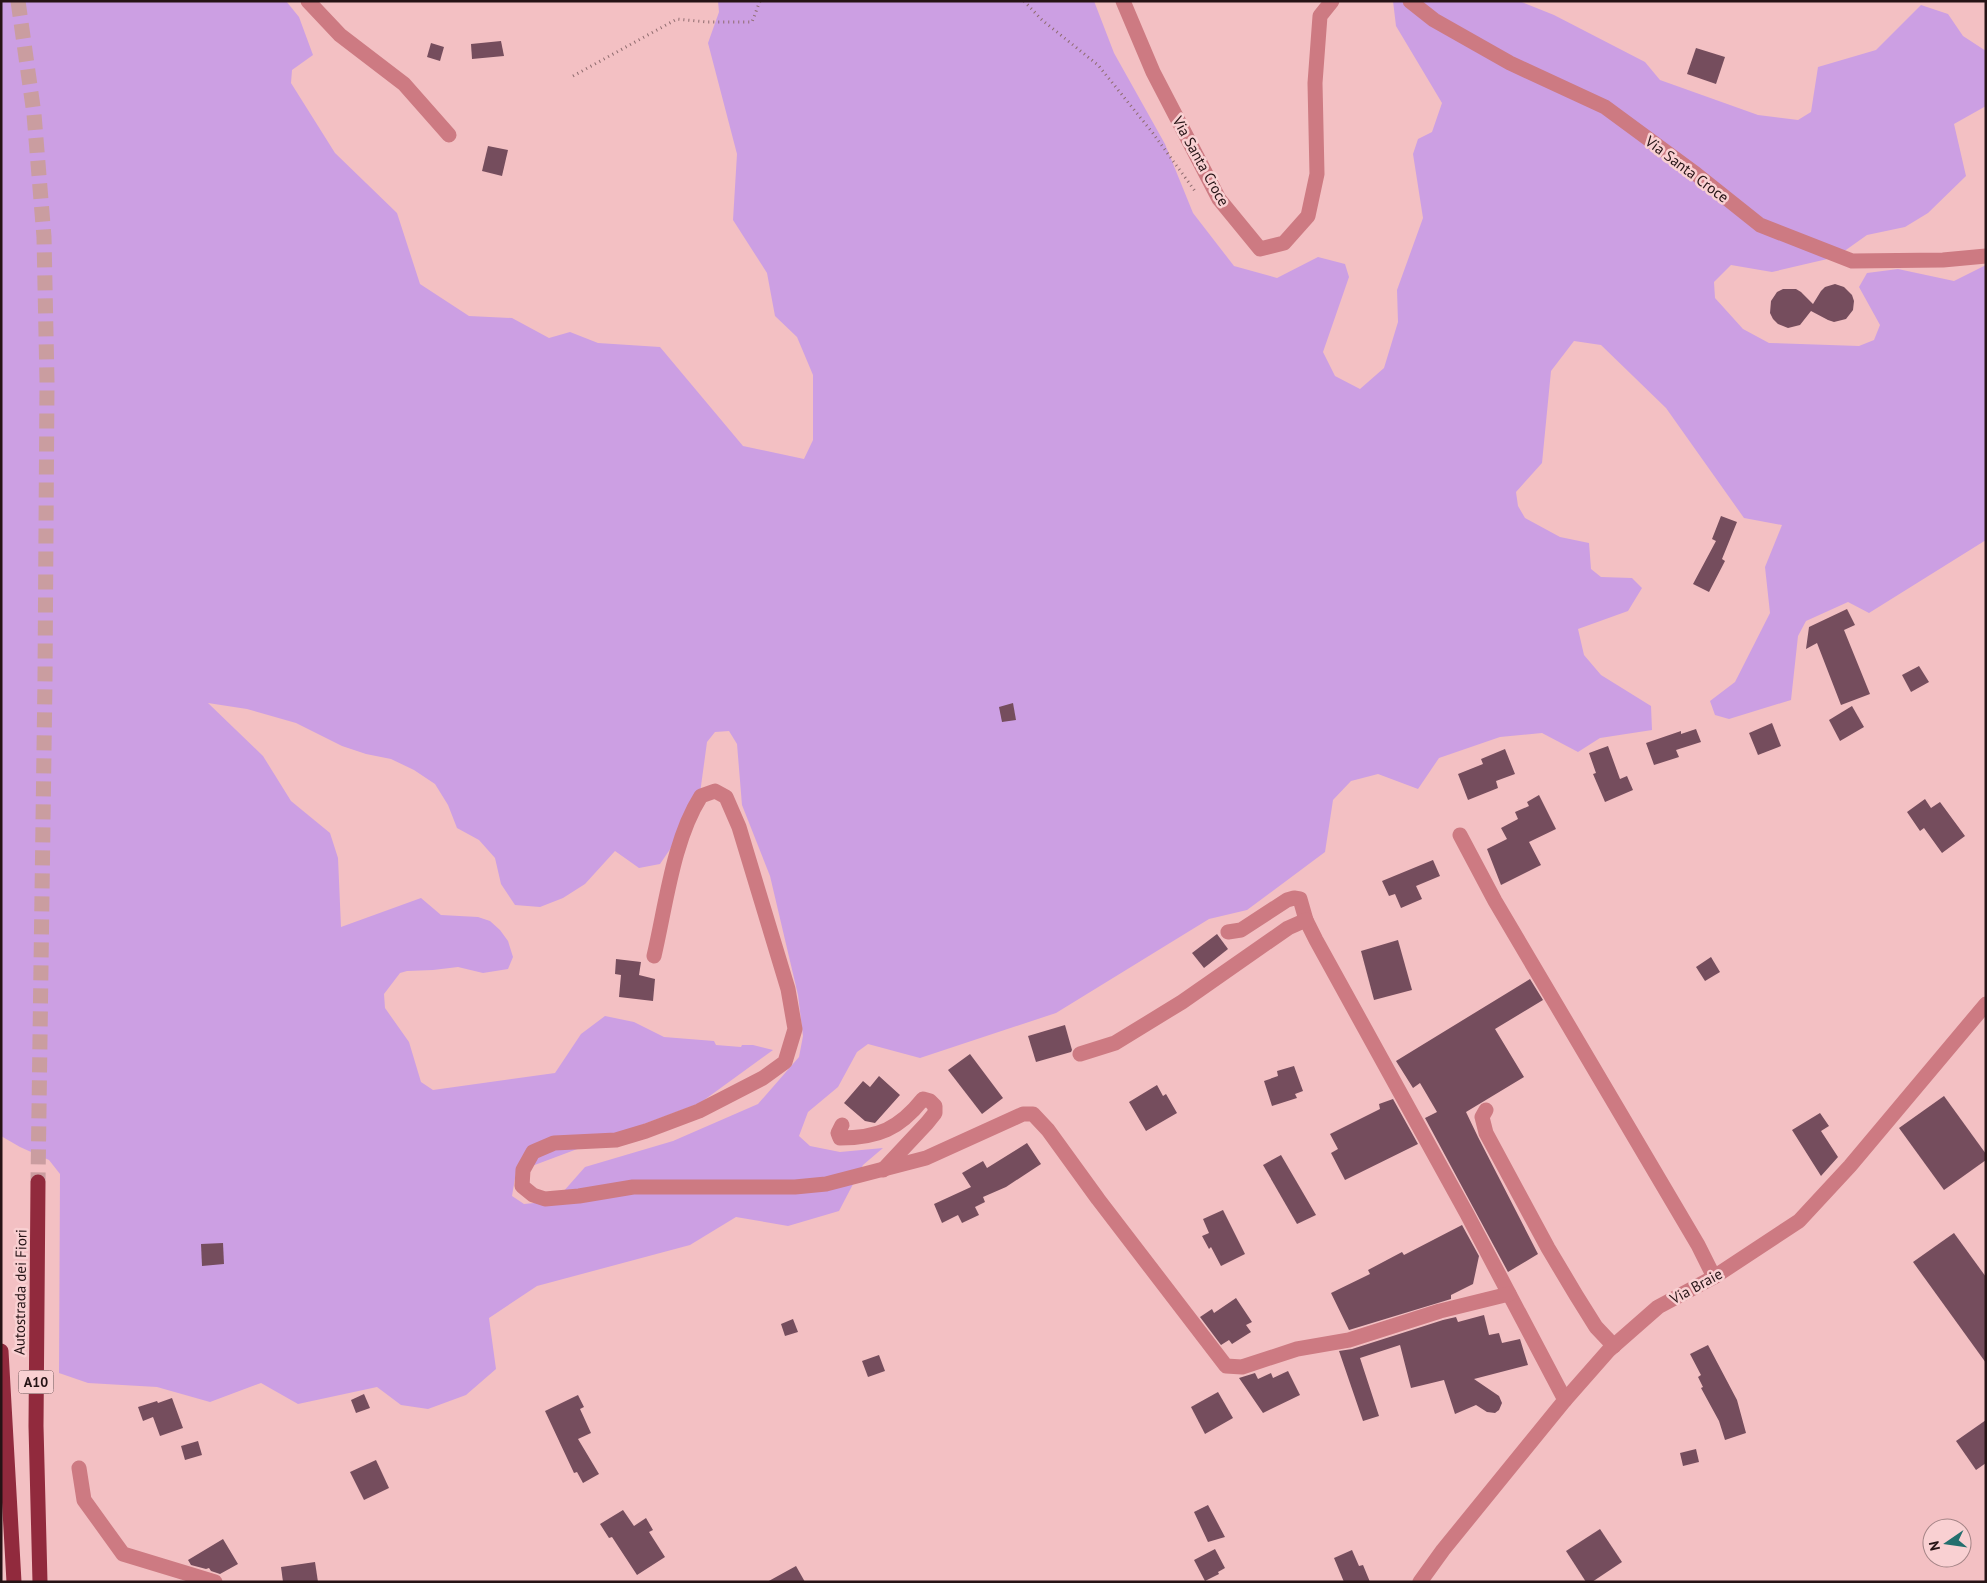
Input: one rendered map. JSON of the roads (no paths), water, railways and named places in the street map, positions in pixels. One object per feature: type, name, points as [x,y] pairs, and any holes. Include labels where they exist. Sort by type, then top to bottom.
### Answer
[{"type":"highway","name":"Autostrada dei Fiori","points":[[38,1182],[36,1426],[40,1582]]},
{"type":"highway","name":"Autostrada dei Fiori","points":[[1,1351],[14,1582]]},
{"type":"street","points":[[308,1],[340,35],[404,84],[449,135]]},
{"type":"street","name":"Via Santa Croce","points":[[1123,1],[1153,72],[1219,199],[1260,249],[1284,243],[1308,216],[1317,174],[1315,83],[1320,16],[1332,1]]},
{"type":"street","name":"Via Santa Croce","points":[[1410,1],[1434,20],[1510,64],[1604,107],[1696,174],[1760,225],[1852,261],[1943,260],[1986,256]]},
{"type":"street","points":[[654,956],[670,878],[691,810],[701,796],[715,791],[726,797],[739,826],[788,989],[795,1029],[785,1062],[763,1078],[699,1111],[646,1132],[616,1140],[554,1143],[533,1152],[523,1170],[522,1186],[532,1195],[545,1199],[579,1196],[633,1186],[795,1187],[826,1184],[882,1171],[926,1158],[1023,1114],[1033,1114],[1048,1130],[1098,1199],[1226,1366],[1242,1367],[1297,1349],[1349,1340],[1440,1311],[1509,1294]]},
{"type":"street","points":[[1460,836],[1495,901],[1698,1245],[1714,1277]]},
{"type":"street","points":[[1228,932],[1241,930],[1276,906],[1294,898],[1300,899],[1306,920],[1338,981],[1408,1105],[1535,1339],[1565,1400]]},
{"type":"street","points":[[1080,1054],[1115,1043],[1182,1002],[1288,928],[1306,920]]},
{"type":"street","name":"Via Braie","points":[[1420,1582],[1443,1550],[1565,1400],[1614,1346],[1658,1307],[1714,1277],[1799,1221],[1850,1166],[1986,1004]]},
{"type":"street","points":[[842,1126],[838,1133],[840,1138],[875,1136],[905,1120],[924,1099],[930,1101],[934,1106],[934,1113],[915,1138],[882,1171]]},
{"type":"street","points":[[1486,1110],[1482,1117],[1486,1133],[1548,1248],[1596,1327],[1614,1346]]},
{"type":"street","points":[[79,1468],[84,1500],[123,1554],[215,1582]]},
{"type":"tunnel","points":[[18,1],[34,114],[44,237],[47,382],[38,1182]]}]
